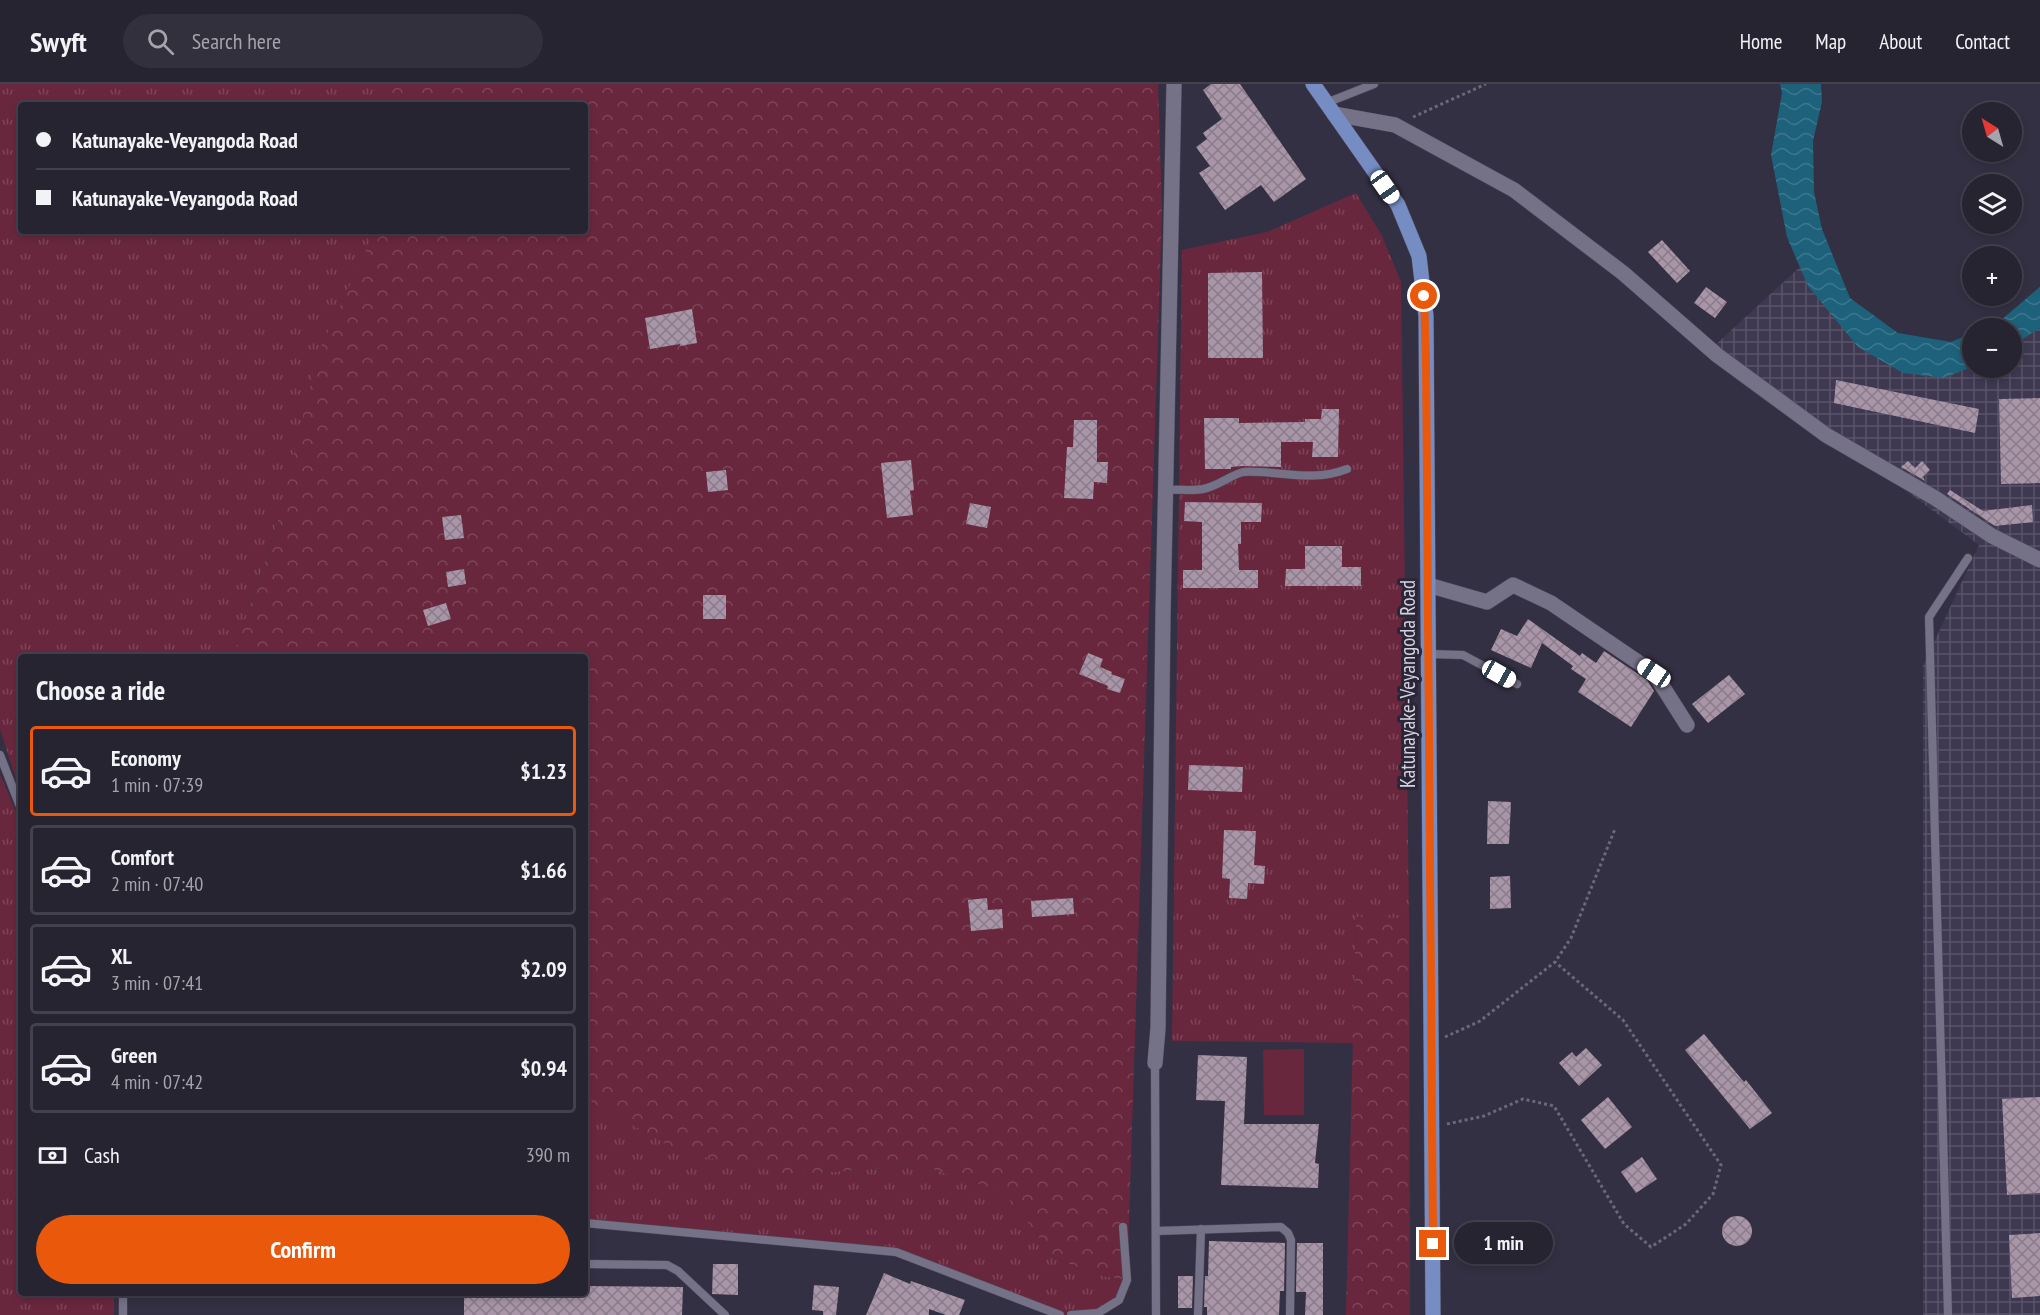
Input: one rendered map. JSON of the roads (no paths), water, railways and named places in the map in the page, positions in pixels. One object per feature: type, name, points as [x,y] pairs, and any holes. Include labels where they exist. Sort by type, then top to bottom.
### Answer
[{"type":"main road","name":"Katunayake-Veyangoda Road","points":[[1313,84],[1398,205],[1419,256],[1426,316],[1433,1315]]},
{"type":"street","points":[[1155,1064],[1158,1028],[1165,490],[1174,84]]},
{"type":"street","points":[[1330,108],[1395,125],[1514,190],[1623,273],[1717,355],[1826,435],[1935,498],[1992,536],[2040,560]]},
{"type":"street","points":[[1428,585],[1487,602],[1514,585],[1551,603],[1654,673],[1687,725]]},
{"type":"lane","points":[[1330,108],[1374,84]]},
{"type":"lane","points":[[1165,490],[1204,489],[1243,472],[1313,477],[1331,475],[1347,469]]},
{"type":"lane","points":[[1948,1315],[1929,617],[1968,558]]},
{"type":"lane","points":[[1428,654],[1463,655],[1517,684]]},
{"type":"lane","points":[[0,755],[18,801]]},
{"type":"lane","points":[[1155,1064],[1156,1315]]},
{"type":"lane","points":[[588,1223],[896,1252],[1060,1315]]},
{"type":"lane","points":[[1071,1315],[1098,1313],[1119,1300],[1127,1280],[1123,1227]]},
{"type":"lane","points":[[1156,1231],[1281,1227],[1288,1233],[1291,1240],[1290,1315]]},
{"type":"lane","points":[[1198,1315],[1201,1228]]},
{"type":"lane","points":[[588,1264],[667,1265],[678,1271],[725,1315]]},
{"type":"lane","points":[[123,1296],[123,1315]]},
{"type":"water","points":[[1780,84],[1821,84],[1822,102],[1813,141],[1814,192],[1822,229],[1850,298],[1898,333],[1951,342],[1962,337],[1962,371],[1944,378],[1903,373],[1858,347],[1808,286],[1787,237],[1771,155],[1782,93]]},
{"type":"water","points":[[2040,287],[2040,328],[2022,340],[2022,318],[2004,318],[2018,306],[2022,306],[2022,302]]}]
